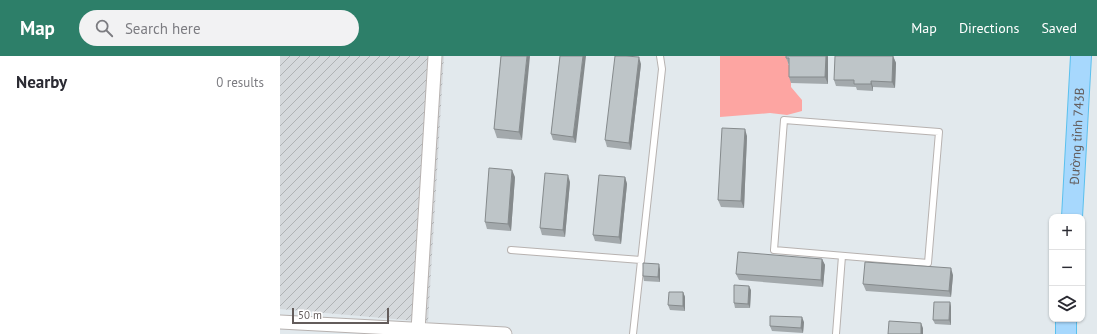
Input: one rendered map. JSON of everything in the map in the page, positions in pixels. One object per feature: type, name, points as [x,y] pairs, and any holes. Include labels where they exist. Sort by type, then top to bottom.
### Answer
[{"type":"main road","name":"Đường tỉnh 743B","points":[[1072,214],[1081,56]]},
{"type":"main road","points":[[1066,322],[1066,334]]},
{"type":"street","points":[[418,330],[435,56]]},
{"type":"street","points":[[280,322],[505,334]]},
{"type":"lane","points":[[633,334],[662,69],[660,56]]},
{"type":"lane","points":[[784,120],[939,132],[928,263],[842,256],[774,250],[784,120]]},
{"type":"lane","points":[[511,250],[641,260]]},
{"type":"lane","points":[[836,334],[842,256]]},
{"type":"shaded area","points":[[280,56],[444,56],[428,322],[280,309]]},
{"type":"shaded area","points":[[720,56],[788,56],[788,65],[791,65],[791,87],[802,100],[802,111],[787,115],[770,113],[720,117]]},
{"type":"building","points":[[501,56],[527,56],[519,132],[494,129]]},
{"type":"building","points":[[560,56],[583,56],[573,137],[551,134]]},
{"type":"building","points":[[615,56],[639,57],[629,143],[605,140]]},
{"type":"building","points":[[786,56],[826,56],[825,77],[789,77],[789,58],[786,58]]},
{"type":"building","points":[[835,56],[893,56],[892,82],[871,81],[871,84],[854,84],[854,80],[834,80]]},
{"type":"building","points":[[722,128],[745,129],[741,201],[718,200]]},
{"type":"building","points":[[489,168],[512,170],[508,224],[485,222]]},
{"type":"building","points":[[545,173],[568,175],[563,230],[540,228]]},
{"type":"building","points":[[599,175],[625,177],[619,237],[593,235]]},
{"type":"building","points":[[738,252],[822,259],[821,280],[736,274]]},
{"type":"building","points":[[865,262],[951,268],[949,291],[863,284]]},
{"type":"building","points":[[643,263],[659,264],[658,277],[643,276]]},
{"type":"building","points":[[734,285],[749,286],[748,304],[734,303]]},
{"type":"building","points":[[669,292],[683,292],[683,306],[668,305]]},
{"type":"building","points":[[934,302],[950,302],[949,320],[933,320]]},
{"type":"building","points":[[770,316],[802,317],[801,328],[770,326]]},
{"type":"building","points":[[889,321],[921,323],[921,334],[888,334]]}]
